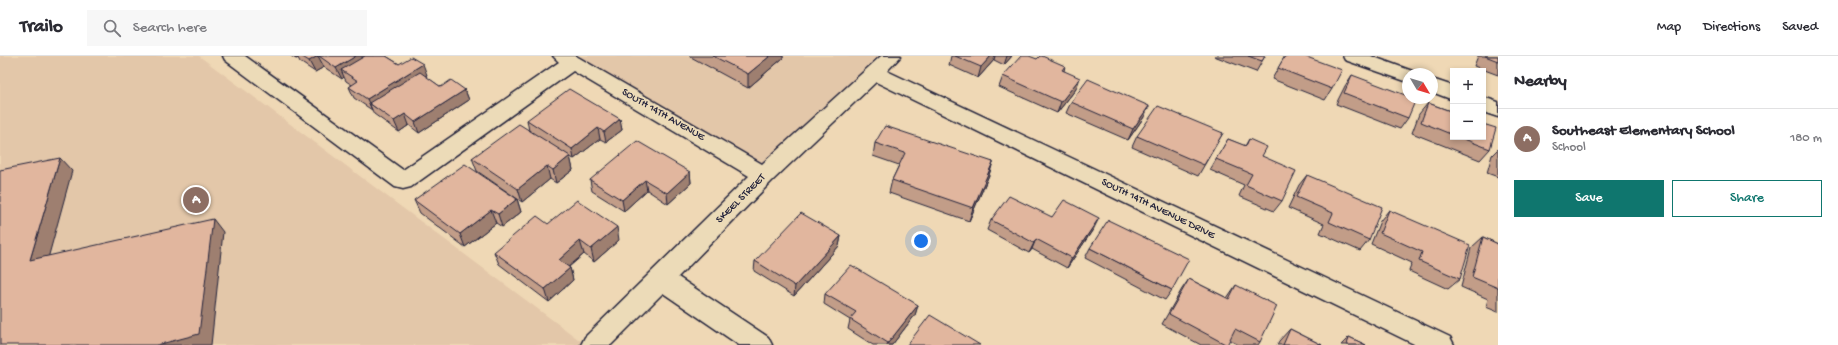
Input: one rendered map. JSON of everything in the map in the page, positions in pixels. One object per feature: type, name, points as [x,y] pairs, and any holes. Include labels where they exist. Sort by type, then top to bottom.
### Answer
[{"type":"street","points":[[232,56],[403,181],[567,59]]},
{"type":"street","name":"SKEEL STREET","points":[[594,345],[662,279],[764,175],[892,56]]},
{"type":"street","points":[[1352,56],[1402,74]]},
{"type":"street","name":"SOUTH 14TH AVENUE","points":[[567,59],[764,175]]},
{"type":"street","name":"SOUTH 14TH AVENUE DRIVE","points":[[874,73],[1441,345]]},
{"type":"street","points":[[1438,87],[1450,92]]},
{"type":"street","points":[[1486,105],[1498,110]]},
{"type":"street","points":[[662,279],[759,345]]},
{"type":"shaded area","points":[[0,56],[199,56],[586,345],[0,345]]},
{"type":"shaded area","points":[[562,56],[892,56],[764,175]]},
{"type":"building","points":[[301,56],[318,56],[309,61]]},
{"type":"building","points":[[319,56],[356,56],[336,68]]},
{"type":"building","points":[[365,56],[386,56],[399,64],[411,57],[423,64],[367,99],[349,87],[358,81],[341,70]]},
{"type":"building","points":[[713,56],[770,56],[748,74]]},
{"type":"building","points":[[955,56],[991,56],[981,67]]},
{"type":"building","points":[[1021,56],[1029,56],[1037,59],[1042,56],[1065,66],[1062,70],[1080,78],[1061,102],[1003,76]]},
{"type":"building","points":[[1248,56],[1265,56],[1262,61]]},
{"type":"building","points":[[1285,56],[1304,56],[1342,70],[1332,89],[1278,68]]},
{"type":"building","points":[[1485,56],[1498,56],[1498,61]]},
{"type":"building","points":[[420,72],[441,87],[451,80],[465,90],[415,122],[405,114],[394,121],[369,103]]},
{"type":"building","points":[[1352,75],[1402,94],[1402,104],[1414,104],[1408,118],[1344,93]]},
{"type":"building","points":[[1088,79],[1149,106],[1133,129],[1071,102]]},
{"type":"building","points":[[569,89],[620,119],[604,132],[598,128],[572,149],[527,120]]},
{"type":"building","points":[[1428,104],[1450,111],[1450,134],[1421,122]]},
{"type":"building","points":[[1158,106],[1223,133],[1204,165],[1137,136]]},
{"type":"building","points":[[519,124],[570,156],[553,170],[547,166],[518,189],[472,158]]},
{"type":"building","points":[[1486,125],[1496,128],[1490,149],[1467,140],[1486,140]]},
{"type":"building","points":[[885,126],[993,162],[973,208],[892,180],[905,153],[875,143]]},
{"type":"building","points":[[1228,139],[1246,146],[1249,139],[1267,147],[1262,156],[1296,171],[1282,201],[1246,185],[1252,174],[1216,159]]},
{"type":"building","points":[[637,141],[690,172],[667,193],[645,180],[622,200],[590,180]]},
{"type":"building","points":[[60,158],[30,260],[213,219],[199,334],[157,345],[0,345],[0,170]]},
{"type":"building","points":[[465,164],[517,199],[498,214],[491,210],[460,234],[414,200]]},
{"type":"building","points":[[1307,175],[1382,207],[1369,240],[1329,222],[1333,213],[1296,197]]},
{"type":"building","points":[[1009,196],[1052,217],[1064,200],[1099,218],[1072,258],[1036,239],[1034,243],[991,220]]},
{"type":"building","points":[[577,200],[617,227],[591,249],[580,241],[559,260],[570,268],[545,289],[494,252],[537,216],[548,224]]},
{"type":"building","points":[[1389,210],[1470,245],[1460,279],[1419,261],[1422,252],[1380,233]]},
{"type":"building","points":[[801,213],[841,236],[795,286],[755,261]]},
{"type":"building","points":[[1108,220],[1189,259],[1172,290],[1090,248]]},
{"type":"building","points":[[1483,237],[1498,244],[1498,288],[1472,277]]},
{"type":"building","points":[[851,265],[918,305],[888,343],[850,319],[856,312],[825,294]]},
{"type":"building","points":[[1189,279],[1229,299],[1236,285],[1277,306],[1260,342],[1235,329],[1227,345],[1169,314]]},
{"type":"building","points":[[930,315],[980,345],[907,345]]},
{"type":"building","points":[[1290,329],[1322,345],[1283,345]]},
{"type":"building","points":[[1349,337],[1366,345],[1347,345]]},
{"type":"place","name":"Southeast Elementary School","points":[[196,200]]}]
